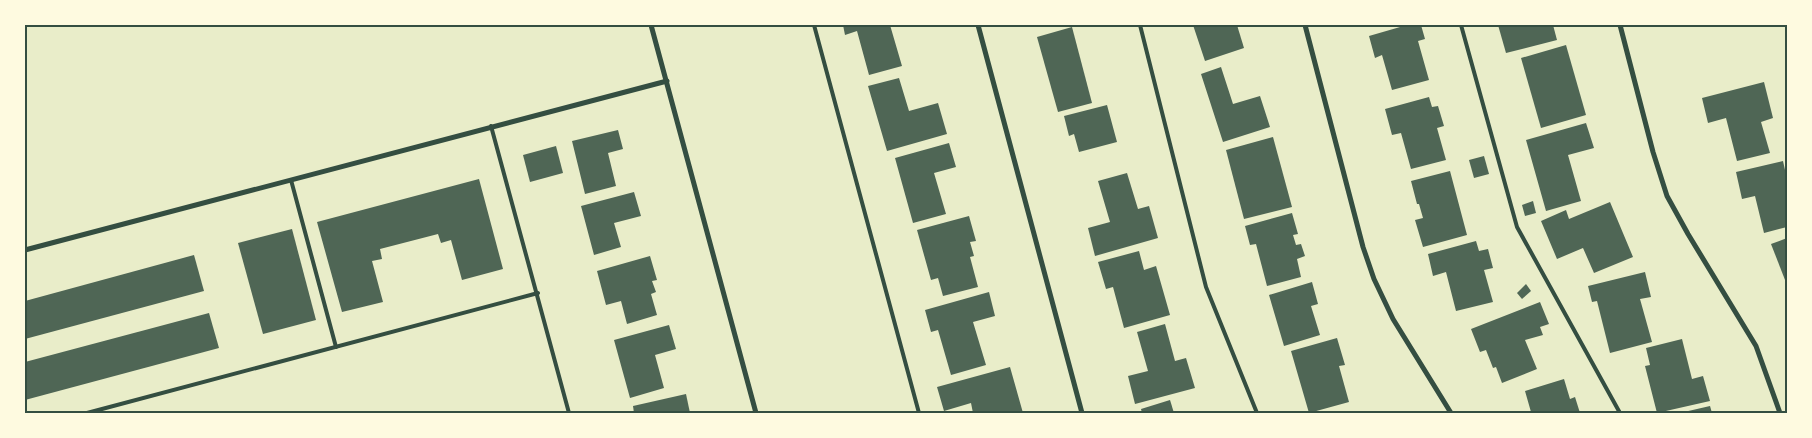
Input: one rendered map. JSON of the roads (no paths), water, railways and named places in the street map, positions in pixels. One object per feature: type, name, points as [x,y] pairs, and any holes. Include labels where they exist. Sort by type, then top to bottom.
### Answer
[{"type":"street","points":[[652,25],[756,413]]},
{"type":"street","points":[[978,25],[1082,413]]},
{"type":"street","points":[[1305,25],[1362,247],[1374,279],[1392,319],[1451,413]]},
{"type":"street","points":[[1620,25],[1653,152],[1667,196],[1756,346],[1780,413]]},
{"type":"street","points":[[25,250],[667,81]]},
{"type":"lane","points":[[814,25],[919,413]]},
{"type":"lane","points":[[1140,25],[1206,287],[1257,413]]},
{"type":"lane","points":[[1461,25],[1517,226],[1620,413]]},
{"type":"lane","points":[[492,126],[569,413]]},
{"type":"lane","points":[[290,180],[336,347]]},
{"type":"lane","points":[[86,413],[538,293]]}]
